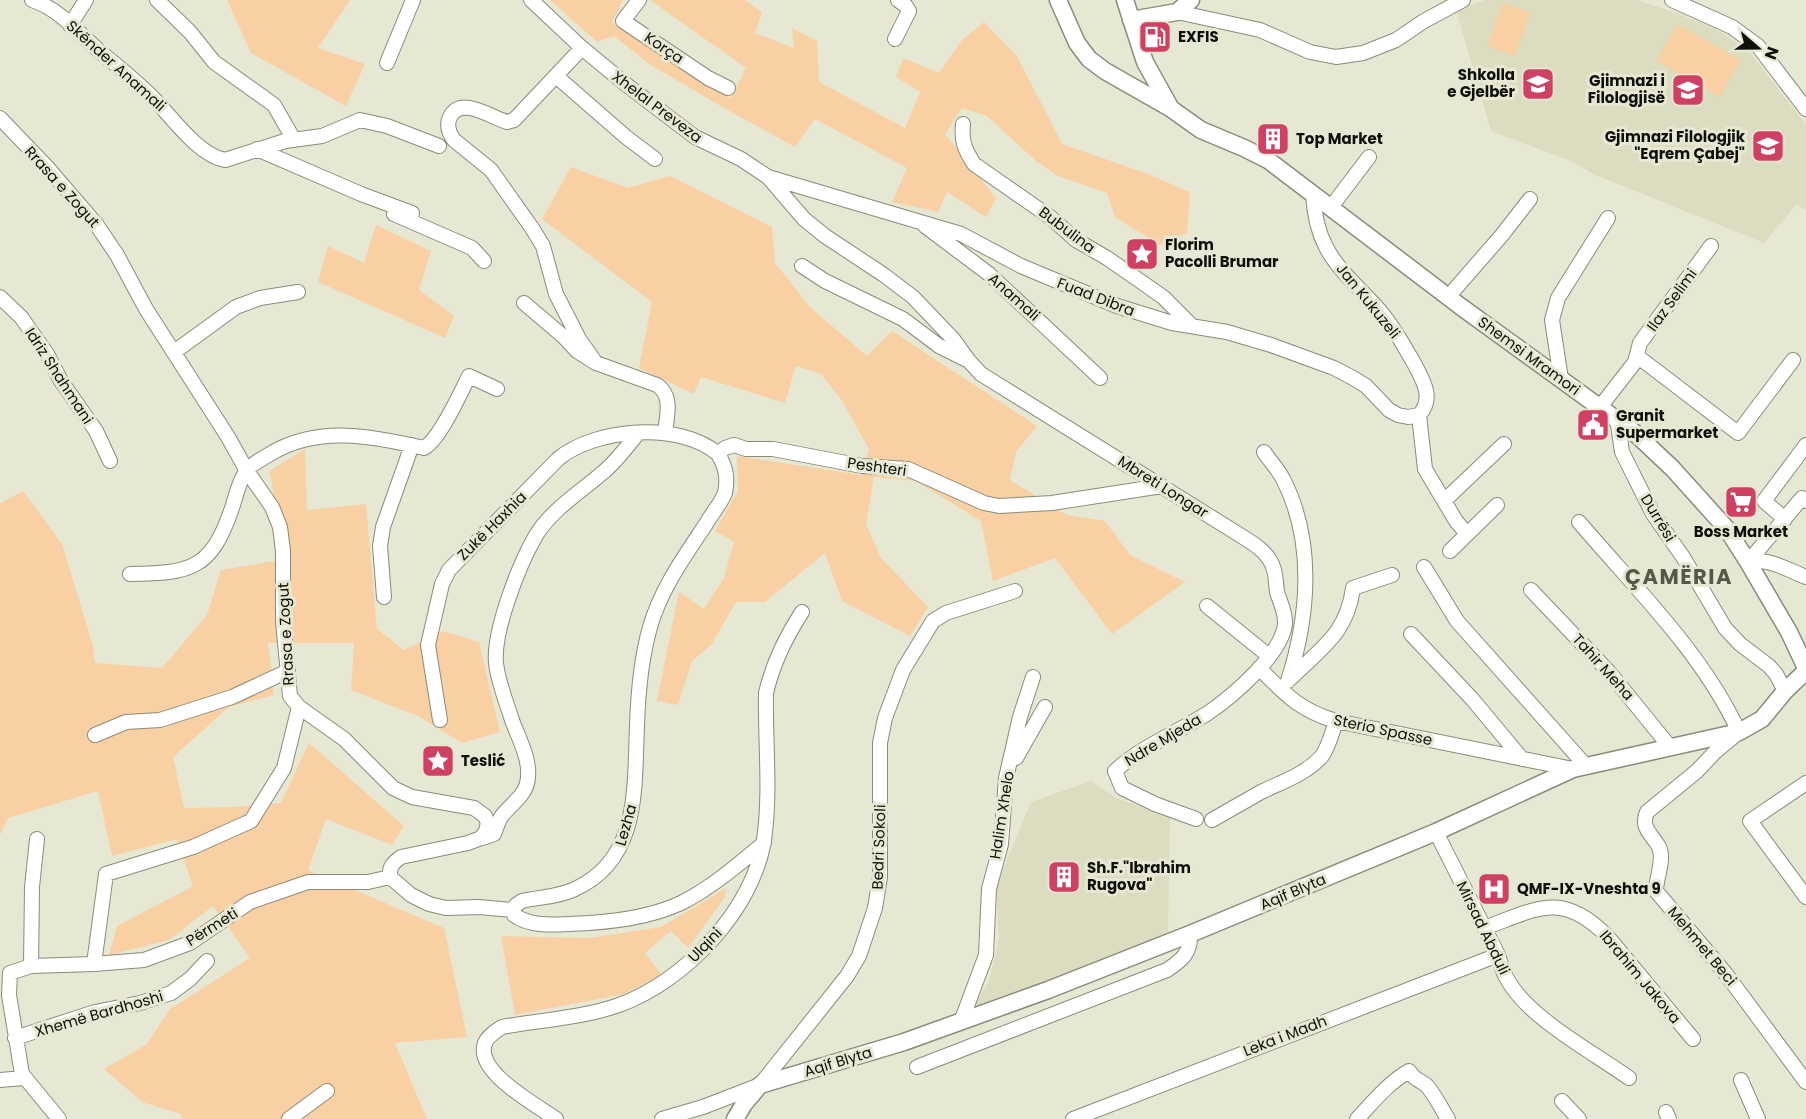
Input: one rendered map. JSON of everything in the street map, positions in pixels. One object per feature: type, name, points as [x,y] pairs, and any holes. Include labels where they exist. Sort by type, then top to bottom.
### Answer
[{"type":"street","name":"Skënder Anamali","points":[[32,0],[54,10],[136,80],[208,153],[217,159],[225,160],[257,149],[322,136],[360,120],[387,126],[439,146]]},
{"type":"street","points":[[70,25],[86,0]]},
{"type":"street","points":[[157,0],[190,32],[214,62],[274,105],[294,140]]},
{"type":"street","points":[[387,63],[413,0]]},
{"type":"street","name":"Xhelal Preveza","points":[[531,0],[582,48],[695,137],[741,159],[768,177]]},
{"type":"street","name":"Korça","points":[[639,0],[623,21],[708,78],[728,88]]},
{"type":"street","points":[[895,39],[909,11],[898,0]]},
{"type":"street","name":"Shemsi Mramori","points":[[1058,0],[1077,43],[1089,59],[1105,71],[1170,108],[1201,130],[1268,160],[1448,297],[1617,418],[1673,470],[1714,513],[1748,562],[1789,632],[1806,669]]},
{"type":"street","points":[[1125,0],[1145,62],[1170,108]]},
{"type":"street","points":[[1177,12],[1191,0]]},
{"type":"street","points":[[1131,20],[1177,12],[1260,30],[1310,52],[1336,57],[1363,53],[1396,40],[1462,0]]},
{"type":"street","points":[[1672,0],[1717,19],[1752,42],[1763,52],[1806,109]]},
{"type":"street","points":[[582,48],[514,120],[507,122],[465,107],[455,110],[450,116],[448,125],[449,133],[454,140],[491,170],[532,228],[543,246],[556,294],[579,339],[596,363]]},
{"type":"street","points":[[556,76],[655,159]]},
{"type":"street","name":"Rrasa e Zogut","points":[[0,118],[47,167],[96,224],[117,255],[146,309],[228,437],[246,471],[272,507],[280,527],[284,551],[283,621],[290,696],[299,708]]},
{"type":"street","name":"Bubulina","points":[[963,124],[962,140],[974,164],[1050,217],[1076,240],[1107,258],[1163,297],[1191,326]]},
{"type":"street","points":[[257,149],[361,194],[412,213]]},
{"type":"street","points":[[1330,207],[1369,157]]},
{"type":"street","name":"Fuad Dibra","points":[[768,177],[960,234],[1021,266],[1117,306],[1172,322],[1227,332],[1334,368],[1366,386],[1389,410],[1398,415],[1408,417],[1419,415]]},
{"type":"street","name":"Mbreti Longar","points":[[768,177],[804,219],[913,297],[953,339],[969,361],[996,384],[1258,546],[1274,566],[1277,591],[1285,622],[1289,661],[1285,687]]},
{"type":"street","points":[[361,194],[409,222],[472,248],[484,261]]},
{"type":"street","name":"Jan Kukuzeli","points":[[1313,194],[1318,229],[1326,248],[1341,269],[1394,329],[1424,383],[1427,402],[1419,415],[1425,469],[1456,521],[1467,534]]},
{"type":"street","points":[[1448,297],[1530,199]]},
{"type":"street","points":[[1561,379],[1552,320],[1558,298],[1608,218]]},
{"type":"street","name":"Anamali","points":[[921,223],[989,274],[1101,378]]},
{"type":"street","name":"Ilaz Selimi","points":[[1600,407],[1635,363],[1640,342],[1711,246]]},
{"type":"street","name":"Mbreti Longar","points":[[802,266],[825,281],[903,319],[939,346],[969,361]]},
{"type":"street","points":[[174,352],[236,307],[260,298],[298,292]]},
{"type":"street","name":"Idriz Shahmani","points":[[0,297],[21,317],[47,354],[61,381],[96,430],[110,460]]},
{"type":"street","points":[[524,303],[577,351],[596,363],[657,385],[664,390],[668,398],[665,432]]},
{"type":"street","points":[[1637,356],[1738,433],[1792,360]]},
{"type":"street","points":[[130,574],[167,574],[183,571],[197,564],[209,554],[225,529],[246,471],[280,448],[309,437],[365,437],[424,448],[430,445],[469,376],[497,389]]},
{"type":"street","name":"Durrësi","points":[[1617,418],[1622,452],[1653,514],[1688,564],[1725,628],[1740,644],[1769,666],[1785,691]]},
{"type":"street","points":[[718,454],[710,447],[682,435],[665,432],[638,433],[603,473],[565,503],[536,535],[499,627],[496,643],[499,681],[528,763],[527,784],[519,799],[500,818],[494,834],[468,843],[401,857],[393,862],[389,869],[390,877],[411,895],[429,904],[446,908],[478,907],[513,910],[514,915],[520,919],[533,923],[590,924],[628,919],[682,902],[735,867],[764,843]]},
{"type":"street","name":"Zukë Haxhia","points":[[440,720],[428,645],[442,584],[449,570],[570,450],[610,437],[638,433]]},
{"type":"street","points":[[1445,500],[1504,444]]},
{"type":"street","points":[[384,597],[380,546],[383,527],[412,445]]},
{"type":"street","name":"Peshteri","points":[[718,454],[734,445],[746,449],[773,449],[862,466],[908,469],[984,503],[999,506],[1052,503],[1162,486]]},
{"type":"street","points":[[1785,519],[1764,501],[1806,445]]},
{"type":"street","points":[[1264,452],[1282,478],[1293,503],[1305,555],[1303,616],[1297,652],[1285,687]]},
{"type":"street","name":"Lezha","points":[[513,910],[522,901],[574,890],[606,868],[618,852],[632,813],[639,691],[650,628],[657,604],[668,583],[725,493],[728,481],[725,466],[718,454]]},
{"type":"street","points":[[1748,562],[1802,498],[1806,501]]},
{"type":"street","points":[[1450,551],[1497,505]]},
{"type":"street","points":[[1579,522],[1688,649],[1739,732]]},
{"type":"street","points":[[1748,562],[1755,560],[1774,564],[1806,577]]},
{"type":"street","points":[[1424,567],[1457,621],[1579,768]]},
{"type":"street","points":[[1285,687],[1334,637],[1344,622],[1351,603],[1353,588],[1392,575]]},
{"type":"street","name":"Tahir Meha","points":[[1532,590],[1608,672],[1670,747]]},
{"type":"street","name":"Bedri Sokoli","points":[[760,1085],[847,975],[859,956],[868,934],[880,877],[880,743],[885,718],[903,669],[933,621],[946,613],[1015,591]]},
{"type":"street","points":[[1207,606],[1269,656]]},
{"type":"street","name":"Ulqini","points":[[556,1119],[502,1080],[489,1066],[484,1052],[485,1043],[502,1027],[617,1006],[657,987],[677,973],[721,929],[744,898],[764,843],[766,693],[770,673],[802,612]]},
{"type":"street","points":[[1259,668],[1278,642],[1285,622]]},
{"type":"street","points":[[1411,634],[1473,700],[1522,759]]},
{"type":"street","name":"Sterio Spasse","points":[[1259,668],[1285,687],[1301,708],[1317,716],[1522,759],[1579,768]]},
{"type":"street","name":"Ndre Mjeda","points":[[1196,819],[1155,804],[1122,788],[1115,771],[1137,753],[1210,711],[1259,668]]},
{"type":"street","name":"Aqif Blyta","points":[[760,1085],[866,1054],[961,1022],[1190,934],[1436,832],[1579,768],[1739,732],[1762,719],[1806,669]]},
{"type":"street","points":[[94,735],[126,722],[160,720],[232,697],[288,671]]},
{"type":"street","name":"Halim Xhelo","points":[[961,1022],[987,955],[990,889],[1001,844],[1006,778],[1020,717],[1033,677]]},
{"type":"street","points":[[1006,778],[1045,707]]},
{"type":"street","points":[[94,964],[106,874],[193,847],[251,821],[285,768],[299,708],[344,739],[393,788],[412,797],[474,808],[485,816],[488,823],[481,838]]},
{"type":"street","points":[[1212,820],[1285,782],[1315,763],[1323,754],[1336,721]]},
{"type":"street","name":"Mehmet Beci","points":[[1739,732],[1697,771],[1647,812],[1644,819],[1645,826],[1659,847],[1661,855],[1656,891],[1726,974],[1806,1082]]},
{"type":"street","points":[[1806,783],[1750,821],[1806,897]]},
{"type":"street","name":"Mirsad Abduli","points":[[1436,832],[1498,955],[1508,982],[1530,1008],[1576,1045],[1593,1053],[1629,1078]]},
{"type":"street","points":[[37,839],[32,887],[31,966],[10,973],[9,995],[24,1078],[59,1119]]},
{"type":"street","points":[[735,867],[742,865],[747,867],[754,875]]},
{"type":"street","name":"Përmeti","points":[[31,966],[144,960],[190,943],[250,902],[308,882],[368,882],[390,877]]},
{"type":"street","name":"Ibrahim Jakova","points":[[1484,928],[1538,909],[1560,906],[1581,915],[1592,921],[1607,936],[1692,1039]]},
{"type":"street","points":[[917,1067],[1167,970],[1187,953],[1191,944],[1190,934]]},
{"type":"street","name":"Leka i Madh","points":[[1073,1119],[1498,955]]},
{"type":"street","name":"Xhemë Bardhoshi","points":[[15,1038],[95,1011],[140,1003],[171,993],[190,979],[207,961]]},
{"type":"street","points":[[1357,1119],[1386,1088],[1409,1071],[1414,1079],[1423,1082],[1428,1087],[1448,1119]]},
{"type":"street","points":[[0,1080],[24,1078]]},
{"type":"street","points":[[1741,1080],[1758,1119]]},
{"type":"street","points":[[662,1119],[703,1107],[760,1085]]},
{"type":"street","points":[[735,1119],[760,1085]]},
{"type":"street","points":[[289,1119],[327,1091]]},
{"type":"street","points":[[1562,1101],[1580,1119]]},
{"type":"shaded area","points":[[227,0],[350,0],[318,48],[365,64],[346,106],[251,53]]},
{"type":"shaded area","points":[[550,0],[623,0],[612,22],[731,98],[746,68],[650,0],[745,0],[762,12],[755,33],[794,48],[792,28],[817,41],[819,82],[905,128],[920,92],[896,77],[903,58],[939,73],[962,40],[984,22],[1017,56],[1062,144],[1148,174],[1190,192],[1187,233],[1160,245],[1115,217],[1107,193],[1058,176],[1036,161],[987,116],[962,108],[945,134],[996,198],[986,217],[947,192],[938,212],[892,202],[907,168],[815,119],[795,147],[649,64],[614,36],[597,42]]},
{"type":"shaded area","name":"Gjimnazi i Filologjisë","points":[[1485,0],[1637,0],[1676,13],[1726,35],[1753,56],[1806,125],[1806,210],[1796,205],[1764,243],[1593,174],[1571,161],[1491,131],[1456,10]]},
{"type":"shaded area","points":[[1503,3],[1531,13],[1515,56],[1487,46]]},
{"type":"shaded area","points":[[1677,24],[1741,60],[1720,97],[1656,61]]},
{"type":"shaded area","points":[[571,167],[628,188],[670,176],[772,227],[775,263],[810,307],[867,356],[892,331],[1037,426],[1016,452],[1010,480],[1067,515],[1105,521],[1130,555],[1185,582],[1112,634],[1055,558],[993,581],[981,521],[916,481],[874,477],[866,524],[881,558],[928,607],[910,636],[842,601],[825,553],[765,602],[736,602],[711,645],[692,661],[678,705],[657,701],[679,592],[704,609],[724,578],[734,542],[715,531],[738,491],[737,456],[861,475],[869,449],[841,399],[821,374],[796,366],[785,403],[701,377],[694,394],[639,368],[652,302],[542,219]]},
{"type":"shaded area","points":[[376,225],[431,251],[419,290],[454,316],[445,338],[318,282],[328,246],[364,263]]},
{"type":"shaded area","points":[[305,449],[307,510],[366,504],[377,629],[404,650],[443,631],[479,642],[500,732],[462,743],[418,716],[351,690],[354,643],[268,643],[274,695],[229,707],[173,757],[184,808],[281,803],[309,743],[404,826],[392,845],[326,819],[308,870],[444,928],[467,1037],[395,1043],[427,1119],[182,1119],[181,1114],[142,1102],[104,1069],[147,1044],[170,1009],[250,958],[213,906],[169,940],[109,955],[117,926],[193,886],[177,839],[112,856],[98,791],[8,818],[0,835],[0,503],[23,491],[62,544],[93,646],[95,663],[162,668],[207,615],[221,570],[288,559],[269,471]]},
{"type":"shaded area","points":[[1091,781],[1116,798],[1170,817],[1168,935],[971,1012],[989,981],[999,939],[996,887],[1031,802]]},
{"type":"shaded area","points":[[726,888],[725,897],[688,948],[671,931],[645,953],[662,975],[624,994],[515,1015],[501,936],[590,938],[661,927]]},
{"type":"place","name":"EXFIS","points":[[1155,37]]},
{"type":"place","name":"Shkolla e Gjelbër","points":[[1538,84]]},
{"type":"place","name":"Gjimnazi i Filologjisë","points":[[1688,90]]},
{"type":"place","name":"Top Market","points":[[1273,139]]},
{"type":"place","name":"Gjimnazi Filologjik \"Eqrem Çabej\"","points":[[1768,146]]},
{"type":"place","name":"Florim Pacolli Brumar","points":[[1142,254]]},
{"type":"place","name":"Granit Supermarket","points":[[1593,425]]},
{"type":"place","name":"Boss Market","points":[[1741,502]]},
{"type":"place","name":"Teslić","points":[[438,761]]},
{"type":"place","name":"Sh.F.\"Ibrahim Rugova\"","points":[[1064,877]]},
{"type":"place","name":"QMF-IX-Vneshta 9","points":[[1494,889]]},
{"type":"district","name":"ÇAMËRIA","points":[[1679,577]]}]
